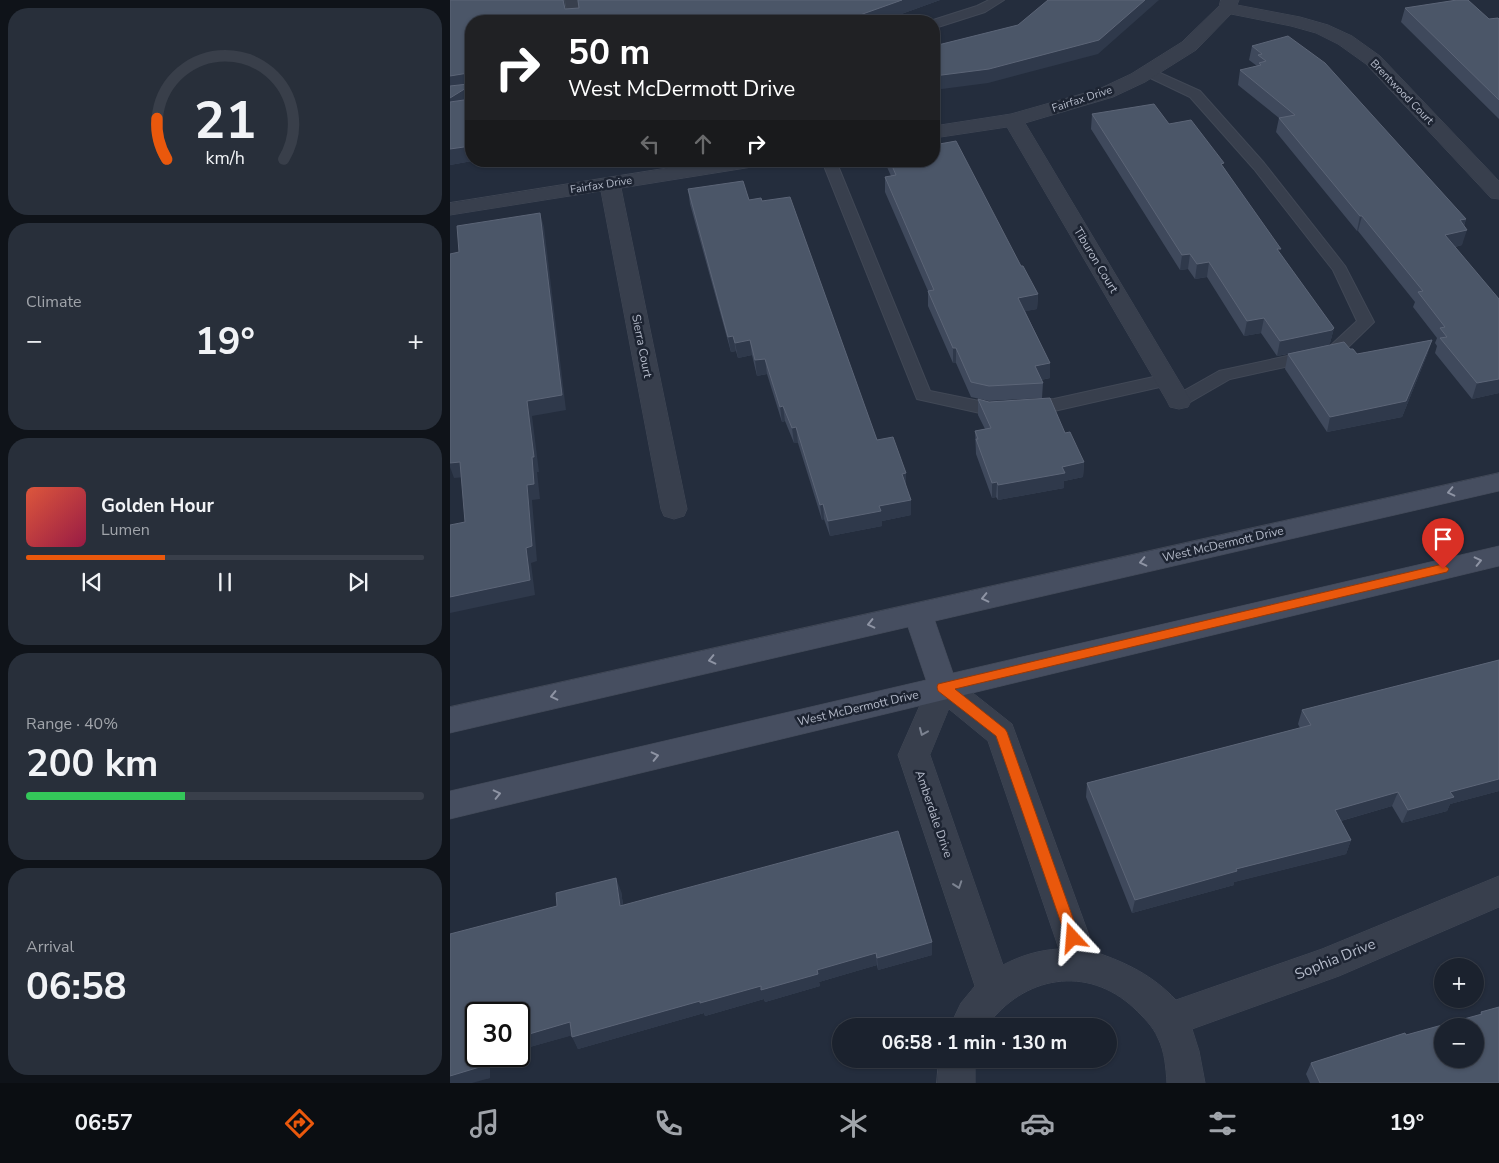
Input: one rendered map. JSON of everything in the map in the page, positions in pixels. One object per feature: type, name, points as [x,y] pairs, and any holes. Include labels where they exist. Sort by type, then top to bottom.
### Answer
[{"type":"main road","name":"West McDermott Drive","points":[[450,720],[1499,482]]},
{"type":"main road","name":"West McDermott Drive","points":[[450,805],[1499,556]]},
{"type":"main road","points":[[918,613],[943,687]]},
{"type":"street","name":"Fairfax Drive","points":[[940,131],[1013,120],[1106,93],[1149,72],[1189,46],[1229,4]]},
{"type":"street","name":"Brentwood Court","points":[[1229,4],[1322,29],[1345,40],[1373,60],[1499,193]]},
{"type":"street","name":"Tiburon Court","points":[[1013,120],[1179,401]]},
{"type":"street","name":"Fairfax Drive","points":[[450,209],[715,167]]},
{"type":"street","name":"Sierra Court","points":[[610,184],[674,509]]},
{"type":"street","points":[[943,687],[1001,732],[1082,965]]},
{"type":"street","name":"Amberdale Drive","points":[[943,687],[914,755],[994,990]]},
{"type":"street","name":"Sophia Drive","points":[[1169,1020],[1327,964],[1499,891]]},
{"type":"street","points":[[971,1018],[994,990],[1021,973],[1051,964],[1082,965],[1116,974],[1146,994],[1169,1020],[1184,1057],[1186,1083]]},
{"type":"lane","points":[[571,0],[574,15]]},
{"type":"lane","points":[[940,22],[981,9],[998,0]]},
{"type":"lane","points":[[1149,72],[1195,94],[1259,166],[1340,269],[1366,322],[1334,351],[1225,375],[1179,401]]},
{"type":"lane","points":[[831,167],[923,395],[989,410],[1054,405],[1167,380]]},
{"type":"building","points":[[450,0],[563,0],[565,9],[579,8],[578,0],[902,0],[860,15],[465,15],[465,74],[450,76]]},
{"type":"building","points":[[1048,0],[1145,0],[1099,40],[989,69],[940,75],[940,44],[1018,25]]},
{"type":"building","points":[[1468,0],[1489,19],[1499,19],[1499,100],[1405,8]]},
{"type":"building","points":[[1288,36],[1325,63],[1466,219],[1460,220],[1467,230],[1445,235],[1499,299],[1499,379],[1477,383],[1440,338],[1447,337],[1440,328],[1445,327],[1418,292],[1423,291],[1279,118],[1295,115],[1240,70],[1261,65],[1259,63],[1266,61],[1258,55],[1262,54],[1252,46]]},
{"type":"building","points":[[465,84],[465,89],[450,98],[450,86]]},
{"type":"building","points":[[465,100],[465,147],[450,149],[450,102]]},
{"type":"building","points":[[1154,104],[1169,124],[1191,120],[1224,163],[1221,164],[1281,249],[1277,249],[1334,328],[1332,330],[1280,341],[1264,318],[1247,321],[1209,262],[1197,264],[1190,254],[1182,255],[1092,114]]},
{"type":"building","points":[[956,141],[1021,266],[1023,266],[1038,294],[1018,298],[1050,363],[1035,366],[1043,383],[989,386],[971,382],[956,348],[953,348],[928,291],[934,290],[885,177],[896,175],[893,167],[940,167],[940,144]]},
{"type":"building","points":[[743,181],[749,200],[761,198],[762,201],[790,197],[877,440],[893,437],[906,473],[902,474],[911,500],[879,506],[881,511],[828,521],[823,504],[820,505],[796,427],[792,428],[783,406],[780,407],[765,359],[755,360],[750,340],[735,343],[733,336],[728,337],[688,189]]},
{"type":"building","points":[[540,213],[562,395],[527,401],[534,457],[532,457],[534,484],[527,485],[532,546],[526,548],[530,580],[450,597],[450,525],[465,522],[460,462],[450,463],[450,254],[459,252],[457,226]]},
{"type":"building","points":[[1432,340],[1406,401],[1330,417],[1288,354],[1344,342],[1357,354]]},
{"type":"building","points":[[1050,398],[1065,433],[1070,432],[1084,462],[1062,467],[1065,473],[998,485],[997,482],[992,483],[976,439],[978,439],[975,431],[991,428],[978,399],[989,402]]},
{"type":"building","points":[[1499,660],[1499,779],[1450,792],[1454,797],[1408,810],[1398,792],[1335,810],[1351,840],[1236,869],[1237,871],[1135,900],[1087,783],[1311,725],[1302,710]]},
{"type":"building","points":[[898,831],[932,942],[877,958],[876,953],[817,970],[818,974],[761,990],[761,986],[700,1003],[700,1001],[572,1037],[570,1022],[530,1034],[530,1002],[465,1002],[465,1067],[480,1067],[450,1076],[450,934],[557,906],[556,893],[616,878],[620,906]]},
{"type":"building","points":[[1499,1007],[1499,1083],[1320,1083],[1311,1063],[1405,1033],[1406,1035],[1434,1027],[1434,1068],[1484,1068],[1484,1018],[1468,1018],[1482,1014],[1481,1012]]},
{"type":"route","points":[[1073,938],[1001,732],[943,687],[1443,569]]}]
